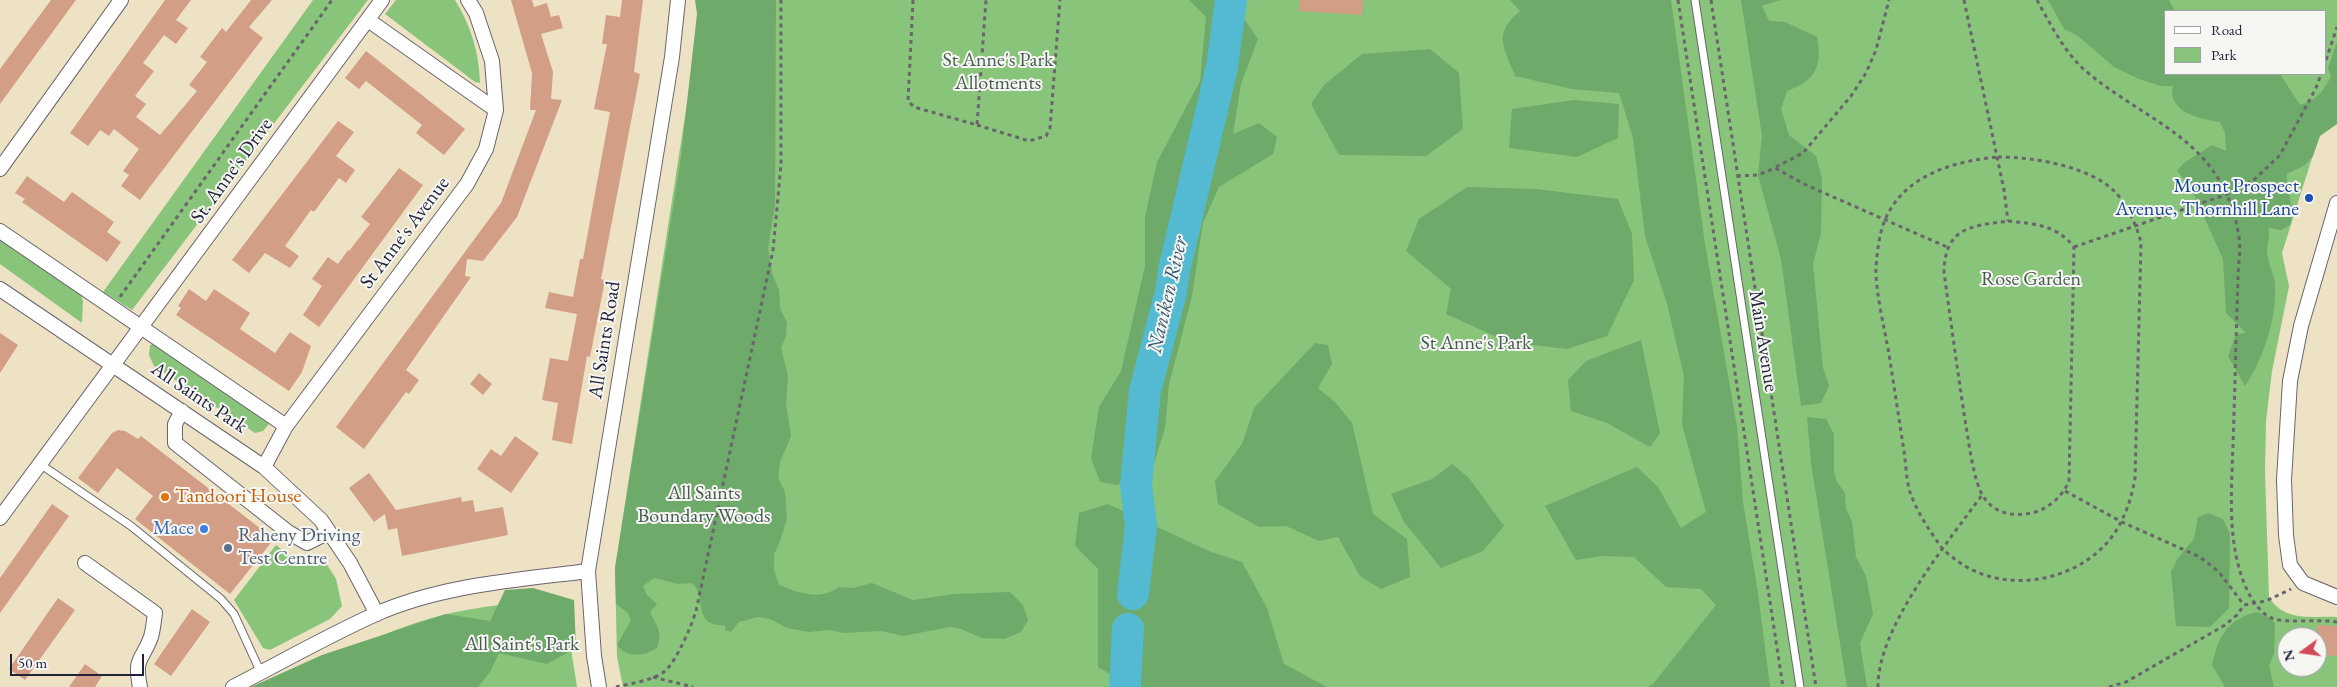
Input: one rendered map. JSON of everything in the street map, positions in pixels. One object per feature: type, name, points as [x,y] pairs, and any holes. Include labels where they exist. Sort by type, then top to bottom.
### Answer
[{"type":"street","points":[[0,169],[122,0]]},
{"type":"street","name":"St. Anne's Drive","points":[[113,366],[382,0]]},
{"type":"street","name":"St Anne's Avenue","points":[[264,467],[286,426],[467,184],[486,149],[496,110],[492,61],[476,13],[468,0]]},
{"type":"street","name":"All Saints Road","points":[[599,687],[594,656],[588,571],[672,58],[678,0]]},
{"type":"street","points":[[368,20],[496,110]]},
{"type":"street","points":[[2337,203],[2301,326],[2290,381],[2284,471],[2286,535],[2290,565],[2303,583],[2337,596]]},
{"type":"street","points":[[0,231],[286,426]]},
{"type":"street","name":"All Saints Park","points":[[0,290],[264,467],[321,520],[350,563],[377,614]]},
{"type":"street","points":[[0,518],[113,366]]},
{"type":"street","points":[[182,411],[175,424],[175,443],[288,532],[307,543],[329,532]]},
{"type":"street","points":[[85,563],[155,613],[151,637],[139,657],[137,672],[140,687]]},
{"type":"street","points":[[233,687],[377,614],[462,588],[588,571]]},
{"type":"lane","name":"Main Avenue","points":[[1695,0],[1800,687]]},
{"type":"lane","points":[[40,464],[131,526],[220,600],[234,614],[261,673]]},
{"type":"path","points":[[113,308],[332,0]]},
{"type":"path","points":[[616,687],[653,677],[665,671],[672,661],[696,612],[773,250],[781,165],[781,0]]},
{"type":"path","points":[[913,0],[908,101],[914,107],[1029,140],[1046,136],[1050,128],[1060,0]]},
{"type":"path","points":[[977,125],[986,0]]},
{"type":"path","points":[[1678,0],[1783,687]]},
{"type":"path","points":[[1711,0],[1816,687]]},
{"type":"path","points":[[1722,177],[1758,175],[1803,153],[1851,96],[1866,73],[1876,50],[1888,0]]},
{"type":"path","points":[[1964,0],[1998,157],[2008,221]]},
{"type":"path","points":[[2036,0],[2063,45],[2074,59],[2088,73],[2175,132],[2204,158],[2217,173],[2228,194],[2239,239],[2232,498],[2234,548],[2239,570],[2254,603],[2274,619],[2337,622]]},
{"type":"path","points":[[2327,57],[2337,26]]},
{"type":"path","points":[[2074,247],[2228,194],[2255,179],[2280,155],[2316,88],[2321,75]]},
{"type":"path","points":[[1998,157],[2017,157],[2055,163],[2097,180],[2116,193],[2136,225],[2141,242],[2135,479],[2130,503],[2122,522],[2102,549],[2078,566],[2051,576],[2024,581],[1998,580],[1968,569],[1942,549],[1910,492],[1876,270],[1885,220],[1897,201],[1913,184],[1935,171],[1960,162],[1998,157]]},
{"type":"path","points":[[1775,168],[1806,185],[1947,246]]},
{"type":"path","points":[[2008,221],[2047,226],[2059,232],[2074,247],[2071,460],[2069,481],[2065,491],[2037,512],[2020,514],[2001,512],[1982,496],[1970,446],[1958,374],[1944,272],[1947,246],[1963,231],[1974,226],[2008,221]]},
{"type":"path","points":[[2065,491],[2122,522],[2200,557],[2219,572],[2244,605]]},
{"type":"path","points":[[1878,687],[1878,677],[1889,639],[1907,604],[1942,549],[1982,496]]},
{"type":"path","points":[[2109,687],[2126,682],[2217,630],[2237,615],[2244,605],[2266,602],[2303,583]]},
{"type":"path","points":[[653,677],[692,687]]},
{"type":"green space","points":[[313,0],[368,0],[132,310],[103,292]]},
{"type":"green space","points":[[396,0],[455,0],[466,20],[473,40],[478,61],[480,83],[475,82],[385,14]]},
{"type":"green space","name":"All Saints Boundary Woods","points":[[695,0],[776,0],[775,204],[768,249],[772,273],[779,290],[780,308],[787,323],[786,336],[781,348],[788,376],[786,404],[791,436],[780,462],[778,478],[785,492],[787,519],[774,554],[774,570],[779,585],[794,591],[817,595],[839,587],[853,588],[872,583],[913,600],[954,594],[1010,592],[1023,605],[1028,620],[1021,632],[1004,639],[982,638],[961,629],[950,627],[903,636],[881,631],[844,633],[830,630],[809,632],[787,628],[770,619],[758,617],[739,622],[731,632],[725,630],[725,625],[715,625],[704,616],[699,595],[692,583],[678,584],[654,578],[643,586],[647,595],[657,604],[650,612],[659,634],[657,648],[647,653],[636,655],[626,652],[617,645],[631,620],[628,613],[616,604],[615,568],[680,164],[697,14]]},
{"type":"green space","name":"St Anne's Park","points":[[700,0],[2337,0],[2337,124],[2319,136],[2282,253],[2289,286],[2272,371],[2266,421],[2265,472],[2269,597],[2282,611],[2290,614],[2308,617],[2337,617],[2337,687],[623,687],[617,657],[615,568],[701,13]]},
{"type":"green space","points":[[1189,0],[1231,0],[1258,39],[1241,84],[1233,134],[1259,123],[1277,137],[1273,154],[1219,187],[1203,223],[1192,296],[1169,385],[1165,428],[1150,476],[1116,485],[1100,482],[1091,458],[1099,407],[1121,371],[1145,266],[1145,217],[1157,162],[1200,81],[1206,17]]},
{"type":"green space","points":[[1510,0],[1671,0],[1705,244],[1737,427],[1743,502],[1758,593],[1770,687],[1648,687],[1653,684],[1716,605],[1701,589],[1666,587],[1634,557],[1603,556],[1576,560],[1545,506],[1637,467],[1658,487],[1681,528],[1706,512],[1682,424],[1684,376],[1667,304],[1645,236],[1633,138],[1619,93],[1572,89],[1515,76],[1504,49],[1503,41],[1506,27],[1511,19],[1520,11]]},
{"type":"green space","points":[[1741,0],[1781,0],[1762,6],[1769,21],[1785,22],[1817,37],[1819,47],[1818,64],[1815,71],[1797,87],[1787,91],[1781,109],[1789,135],[1816,156],[1822,178],[1821,233],[1813,264],[1823,368],[1829,386],[1821,403],[1801,406],[1781,259],[1758,175],[1762,136]]},
{"type":"green space","points":[[2048,0],[2169,0],[2174,10],[2164,10],[2164,75],[2281,75],[2300,105],[2311,101],[2318,95],[2331,77],[2328,68],[2337,42],[2337,124],[2320,136],[2313,156],[2305,165],[2287,174],[2292,212],[2290,225],[2281,230],[2268,228],[2267,254],[2275,284],[2274,310],[2268,337],[2258,363],[2245,386],[2228,356],[2236,334],[2246,333],[2226,313],[2223,259],[2190,186],[2177,171],[2184,163],[2212,145],[2226,151],[2225,133],[2220,122],[2186,113],[2175,102],[2172,95],[2173,86],[2161,86],[2139,79],[2114,67],[2078,36],[2064,29]]},
{"type":"green space","points":[[1430,49],[1459,73],[1463,129],[1426,156],[1339,155],[1311,104],[1324,85],[1362,54]]},
{"type":"green space","points":[[1574,100],[1619,104],[1618,138],[1577,157],[1509,148],[1512,109]]},
{"type":"green space","points":[[1467,187],[1536,189],[1618,199],[1632,234],[1634,280],[1607,336],[1567,349],[1508,342],[1446,314],[1451,289],[1406,251],[1419,219]]},
{"type":"green space","points":[[0,237],[79,289],[83,301],[82,323],[0,264]]},
{"type":"green space","points":[[1641,340],[1660,433],[1650,447],[1607,423],[1571,411],[1568,380],[1586,361]]},
{"type":"green space","points":[[1315,343],[1328,345],[1332,364],[1318,388],[1335,402],[1352,423],[1373,514],[1407,539],[1410,577],[1381,589],[1360,576],[1338,537],[1319,541],[1286,526],[1259,527],[1218,504],[1215,481],[1242,444],[1254,408]]},
{"type":"green space","points":[[153,344],[268,419],[269,424],[263,431],[255,433],[154,366],[149,355],[150,345]]},
{"type":"green space","points":[[1807,417],[1826,419],[1834,434],[1834,472],[1837,482],[1845,493],[1846,509],[1852,521],[1856,557],[1866,576],[1873,614],[1860,643],[1867,687],[1847,687],[1811,463]]},
{"type":"green space","points":[[1452,464],[1469,478],[1504,526],[1483,551],[1441,568],[1404,522],[1391,494],[1432,479]]},
{"type":"green space","points":[[1108,504],[1211,552],[1242,562],[1267,608],[1284,664],[1327,687],[1132,687],[1098,667],[1098,569],[1075,546],[1079,513]]},
{"type":"green space","points":[[2208,513],[2223,519],[2230,534],[2229,608],[2210,627],[2176,626],[2171,572],[2178,558],[2194,539],[2198,517]]},
{"type":"green space","points":[[276,545],[299,563],[326,563],[336,579],[342,606],[330,619],[270,650],[263,648],[234,600]]},
{"type":"green space","name":"All Saint's Park","points":[[533,588],[574,600],[576,648],[547,664],[499,653],[490,672],[478,687],[251,687],[322,655],[446,614],[490,621],[505,590]]},
{"type":"green space","name":"All Saint's Park","points":[[557,598],[568,630],[577,687],[273,687],[354,647],[417,622],[468,610]]},
{"type":"green space","points":[[2257,612],[2267,616],[2275,623],[2274,653],[2269,666],[2274,687],[2225,687],[2212,665],[2217,645],[2232,624],[2247,615]]},
{"type":"building","points":[[51,0],[76,0],[0,104],[0,69]]},
{"type":"building","points":[[165,0],[191,0],[176,20],[188,28],[176,44],[164,35],[143,63],[154,71],[135,96],[146,104],[136,117],[160,135],[197,91],[189,85],[207,62],[200,57],[222,28],[226,32],[251,0],[272,0],[249,27],[263,38],[140,200],[121,186],[129,175],[123,171],[139,149],[114,129],[109,136],[100,130],[88,146],[70,133]]},
{"type":"building","points":[[511,0],[532,0],[534,7],[547,3],[551,17],[559,15],[563,28],[541,34],[553,72],[551,99],[562,100],[517,217],[483,261],[467,259],[465,276],[471,277],[406,370],[419,380],[409,394],[406,392],[364,449],[336,427],[501,203],[536,110],[530,110],[532,73]]},
{"type":"building","points":[[622,0],[643,0],[634,72],[640,74],[601,279],[605,280],[590,357],[587,356],[572,444],[552,440],[558,403],[542,400],[550,358],[568,361],[577,314],[545,308],[549,292],[573,297],[580,259],[583,259],[610,112],[594,109],[607,44],[602,44],[606,15],[620,17]]},
{"type":"building","points":[[1300,0],[1363,0],[1362,15],[1299,11]]},
{"type":"building","points":[[366,51],[465,129],[444,155],[416,133],[422,125],[366,81],[359,89],[345,78]]},
{"type":"building","points":[[338,121],[354,132],[336,156],[355,170],[346,183],[339,178],[314,212],[311,210],[285,246],[299,256],[290,268],[265,253],[249,273],[232,260]]},
{"type":"building","points":[[399,168],[423,185],[319,327],[303,315],[322,286],[312,279],[328,257],[338,264],[349,251],[370,224],[361,217]]},
{"type":"building","points":[[27,176],[64,202],[72,192],[114,222],[107,232],[121,242],[107,262],[22,202],[25,199],[15,193]]},
{"type":"building","points":[[189,289],[206,301],[214,289],[250,313],[240,329],[275,353],[290,332],[311,346],[302,372],[289,391],[176,315],[181,308],[178,306]]},
{"type":"building","points":[[0,333],[18,345],[0,373]]},
{"type":"building","points":[[479,373],[492,384],[483,395],[470,384]]},
{"type":"building","points":[[118,430],[125,431],[138,439],[141,436],[274,539],[230,594],[135,519],[153,496],[117,468],[98,493],[78,478],[112,433]]},
{"type":"building","points":[[515,436],[539,453],[511,493],[477,469],[491,449],[501,456]]},
{"type":"building","points":[[369,473],[396,510],[461,497],[462,502],[473,500],[475,512],[503,507],[508,535],[402,556],[397,528],[388,530],[385,514],[374,522],[349,488]]},
{"type":"building","points":[[52,504],[69,516],[0,613],[0,578]]},
{"type":"building","points":[[58,598],[75,610],[25,680],[9,669]]},
{"type":"building","points":[[192,609],[210,622],[171,676],[154,664]]},
{"type":"building","points":[[2317,625],[2337,626],[2337,656],[2327,656],[2327,627],[2317,627]]},
{"type":"building","points":[[85,664],[102,676],[95,687],[69,687]]},
{"type":"waterway","name":"Naniken River","points":[[1133,594],[1141,526],[1136,485],[1145,391],[1171,292],[1174,270],[1222,67],[1231,0]]},
{"type":"waterway","points":[[1125,687],[1128,629]]},
{"type":"place","name":"Mount Prospect Avenue, Thornhill Lane","points":[[2309,198]]},
{"type":"place","name":"Tandoori House","points":[[165,497]]},
{"type":"place","name":"Mace","points":[[204,529]]},
{"type":"place","name":"Raheny Driving Test Centre","points":[[228,548]]},
{"type":"park label","name":"St Anne's Park Allotments","points":[[998,72]]},
{"type":"park label","name":"Rose Garden","points":[[2031,280]]}]
